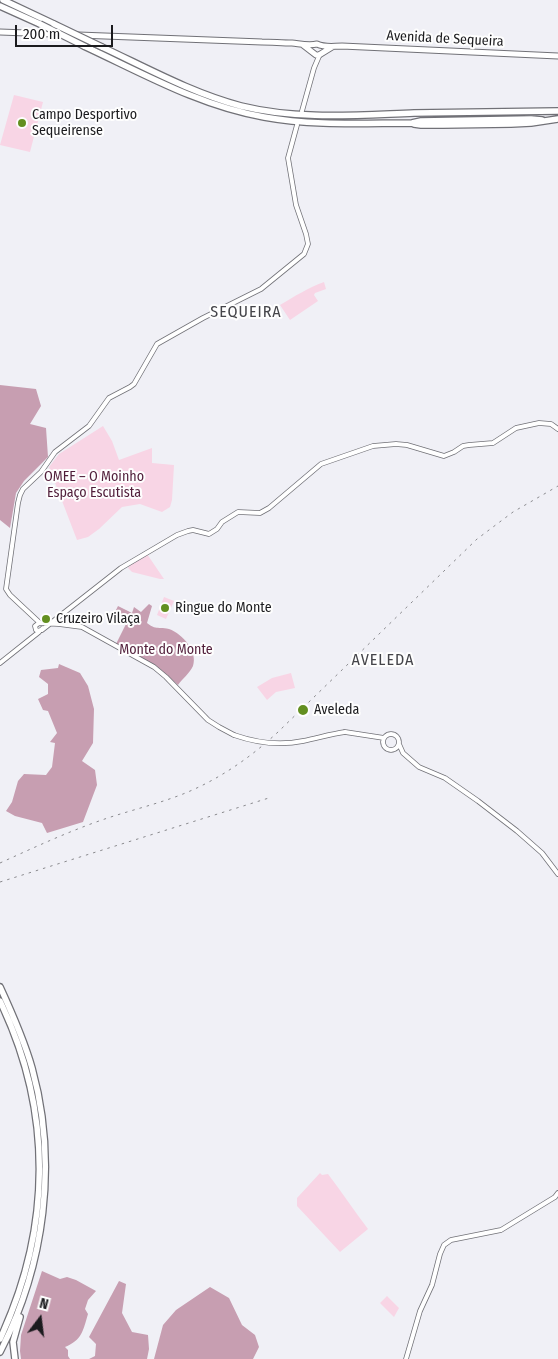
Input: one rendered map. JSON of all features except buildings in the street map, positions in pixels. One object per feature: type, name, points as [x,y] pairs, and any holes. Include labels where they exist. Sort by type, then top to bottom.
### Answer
[{"type":"highway","points":[[4,0],[185,86],[240,105],[264,111],[340,116],[509,111],[557,112]]},
{"type":"highway","points":[[0,6],[176,89],[206,102],[238,112],[309,122],[412,123],[421,125],[488,125],[531,123],[558,119]]},
{"type":"highway","points":[[0,987],[31,1088],[39,1159],[37,1213],[26,1269],[0,1339]]},
{"type":"highway","points":[[0,1001],[8,1011],[27,1053],[36,1084],[45,1158],[42,1223],[32,1270],[18,1314],[0,1352]]},
{"type":"highway","points":[[15,1359],[13,1342],[26,1298],[27,1288]]},
{"type":"main road","points":[[0,32],[296,43],[302,45],[317,44],[321,46],[321,53],[317,55],[312,53],[302,45]]},
{"type":"main road","points":[[312,53],[311,47],[313,45]]},
{"type":"main road","name":"Avenida de Sequeira","points":[[321,46],[558,56]]},
{"type":"main road","name":"Avenida de Sequeira","points":[[321,53],[332,47]]},
{"type":"street","points":[[312,53],[314,68]]},
{"type":"street","points":[[302,111],[314,68],[321,53]]},
{"type":"street","points":[[41,630],[43,628],[41,623],[10,595],[6,589],[18,503],[23,488],[41,472],[55,452],[89,426],[109,398],[134,384],[157,344],[261,288],[304,254],[308,244],[296,205],[288,164],[289,152],[297,124]]},
{"type":"street","points":[[0,663],[121,568],[183,532],[193,530],[208,534],[238,512],[260,513],[269,508],[321,464],[373,446],[396,444],[407,445],[447,456],[463,446],[493,443],[516,428],[538,423],[551,424],[558,429]]},
{"type":"street","points":[[29,612],[36,630],[41,630]]},
{"type":"street","points":[[28,641],[36,624],[51,623],[82,628],[154,667],[208,720],[234,735],[250,741],[285,744],[346,732],[354,732],[384,740]]},
{"type":"street","points":[[403,753],[398,737],[394,734],[388,734],[383,744],[387,749],[403,753],[419,767],[445,778],[496,814],[534,845],[558,874]]},
{"type":"street","points":[[394,750],[399,744]]},
{"type":"street","points":[[406,1359],[420,1311],[432,1285],[444,1245],[452,1240],[501,1230],[555,1197],[558,1193]]},
{"type":"green space","name":"Campo Desportivo Sequeirense","points":[[14,95],[43,102],[30,152],[0,145]]},
{"type":"green space","points":[[324,282],[326,289],[314,295],[318,301],[290,320],[280,305]]},
{"type":"green space","points":[[0,385],[36,389],[41,406],[30,424],[46,428],[48,457],[24,481],[16,493],[10,528],[0,520]]},
{"type":"green space","name":"OMEE – O Moinho Espaço Escutista","points":[[103,426],[112,441],[119,460],[152,448],[152,463],[174,465],[172,500],[170,507],[162,512],[140,504],[122,507],[99,529],[88,537],[77,540],[49,467],[59,454]]},
{"type":"green space","points":[[147,554],[164,579],[132,572],[128,568]]},
{"type":"green space","name":"Ringue do Monte","points":[[164,597],[174,601],[166,619],[157,615]]},
{"type":"green space","name":"Monte do Monte","points":[[149,604],[152,606],[147,623],[156,628],[166,628],[174,631],[184,639],[191,649],[194,661],[193,666],[178,685],[161,670],[116,644],[126,624],[120,621],[121,616],[115,612],[118,606],[132,613],[134,607],[141,612]]},
{"type":"green space","points":[[59,664],[80,673],[88,686],[94,709],[93,743],[82,761],[95,770],[97,785],[83,822],[47,833],[42,823],[15,816],[6,811],[12,802],[18,781],[24,774],[46,775],[52,767],[55,743],[50,742],[57,733],[48,711],[43,710],[38,699],[48,694],[48,684],[39,677],[41,670],[58,668]]},
{"type":"green space","points":[[291,673],[295,688],[276,692],[267,700],[257,687],[272,678]]},
{"type":"green space","points":[[320,1173],[322,1175],[328,1174],[368,1229],[340,1252],[297,1206],[297,1198]]},
{"type":"green space","points":[[42,1271],[60,1279],[67,1277],[76,1280],[96,1291],[88,1300],[85,1309],[88,1314],[81,1334],[75,1341],[65,1347],[68,1350],[70,1359],[21,1359],[21,1335]]},
{"type":"green space","points":[[119,1281],[126,1284],[122,1313],[132,1332],[148,1335],[149,1349],[147,1359],[89,1359],[95,1356],[96,1344],[89,1337]]},
{"type":"green space","points":[[210,1287],[229,1298],[242,1325],[255,1335],[259,1347],[253,1359],[154,1359],[163,1325],[176,1310]]},
{"type":"green space","points":[[387,1296],[399,1308],[394,1317],[380,1303]]},
{"type":"railway","points":[[0,863],[86,826],[183,794],[233,768],[278,732],[477,539],[513,512],[558,486]]},
{"type":"railway","points":[[0,882],[272,797]]},
{"type":"place","name":"Campo Desportivo Sequeirense","points":[[22,123]]},
{"type":"place","name":"Ringue do Monte","points":[[165,608]]},
{"type":"place","name":"Cruzeiro Vilaça","points":[[46,619]]},
{"type":"place","name":"Aveleda","points":[[303,710]]},
{"type":"district","name":"SEQUEIRA","points":[[246,313]]},
{"type":"district","name":"AVELEDA","points":[[383,661]]}]
